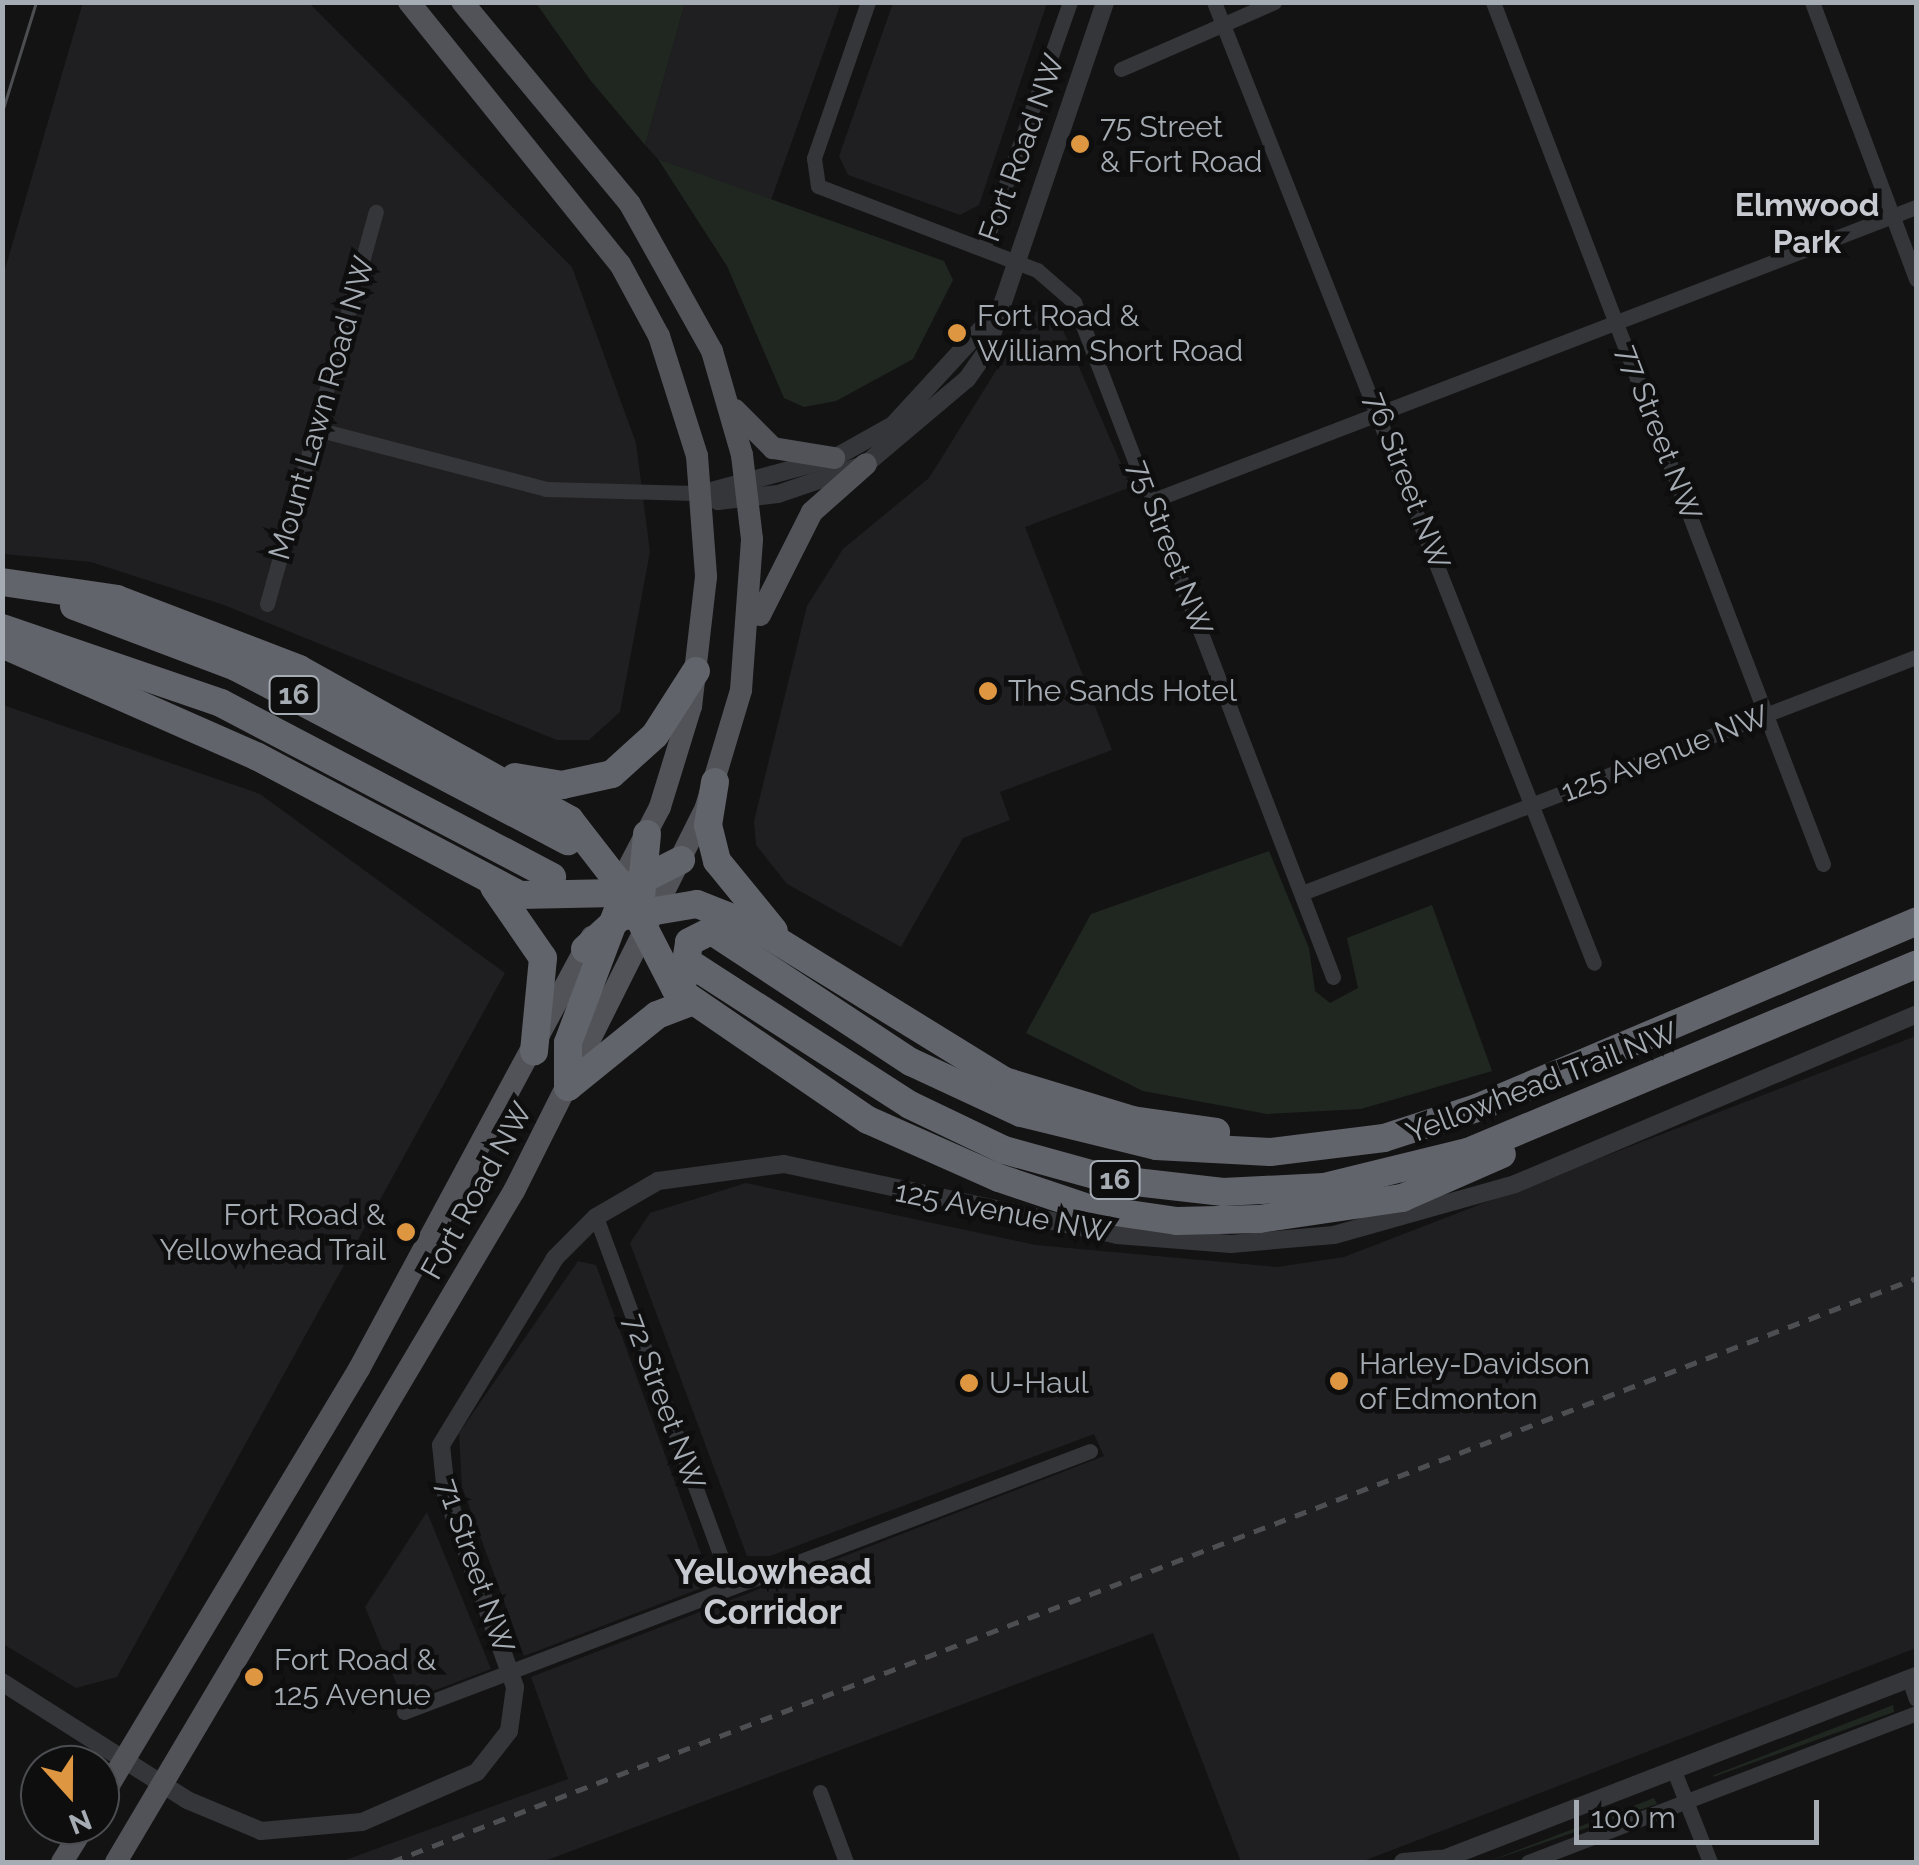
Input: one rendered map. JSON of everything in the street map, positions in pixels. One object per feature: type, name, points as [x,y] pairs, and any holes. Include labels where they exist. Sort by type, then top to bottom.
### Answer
[{"type":"highway","points":[[2,585],[117,599],[299,669],[502,775],[569,830],[633,903],[692,1002],[868,1120],[941,1156],[1088,1208],[1177,1220],[1402,1198],[1467,1174],[1581,1108]]},
{"type":"highway","name":"16","points":[[2,585],[236,668],[569,830]]},
{"type":"highway","name":"16","points":[[2,628],[221,703],[552,877]]},
{"type":"highway","points":[[2,644],[256,756],[482,876],[534,899],[697,904],[755,928],[1004,1081],[1182,1130],[1330,1129],[1566,1073]]},
{"type":"highway","points":[[502,775],[562,785],[612,774],[655,735],[696,671]]},
{"type":"highway","points":[[715,782],[708,826],[717,860],[796,952]]},
{"type":"highway","points":[[534,899],[574,862],[569,830]]},
{"type":"highway","points":[[568,1087],[568,1044],[633,903],[647,834]]},
{"type":"highway","points":[[585,949],[681,860]]},
{"type":"highway","points":[[482,876],[540,947],[545,990],[534,1052]]},
{"type":"highway","points":[[692,1002],[681,963],[689,942],[716,922],[755,928]]},
{"type":"highway","name":"Yellowhead Trail NW","points":[[715,932],[960,1088],[1074,1131],[1156,1146],[1333,1148],[1428,1126],[1566,1073],[1916,922]]},
{"type":"highway","name":"Yellowhead Trail NW","points":[[692,964],[910,1105],[1004,1150],[1109,1179],[1223,1192],[1324,1186],[1468,1152],[1581,1108],[1916,964]]},
{"type":"highway","points":[[568,1087],[657,1015],[692,1002]]},
{"type":"main road","points":[[409,2],[561,180],[641,298],[682,398],[704,493],[696,671],[686,732],[647,834]]},
{"type":"main road","points":[[462,2],[630,204],[695,312],[728,401],[746,489],[748,641]]},
{"type":"main road","points":[[728,401],[773,448],[834,458]]},
{"type":"main road","points":[[681,860],[715,782],[748,641],[795,536],[866,464]]},
{"type":"main road","name":"Fort Road NW","points":[[120,1766],[359,1369],[534,1052],[585,949]]},
{"type":"main road","name":"Fort Road NW","points":[[116,1862],[466,1276],[568,1087]]},
{"type":"street","name":"75 Street NW","points":[[868,2],[814,158],[818,186],[1014,260],[1074,302],[1333,977]]},
{"type":"street","points":[[983,249],[1070,2]]},
{"type":"street","name":"Fort Road NW","points":[[704,493],[746,489],[866,464],[967,379],[986,352],[995,314],[1106,2]]},
{"type":"street","name":"76 Street NW","points":[[1214,2],[1229,21],[1594,962]]},
{"type":"street","points":[[1122,69],[1274,2]]},
{"type":"street","name":"77 Street NW","points":[[1493,2],[1824,864]]},
{"type":"street","points":[[1812,2],[1916,279]]},
{"type":"street","points":[[1151,501],[1916,207]]},
{"type":"street","name":"Mount Lawn Road NW","points":[[267,604],[320,430],[376,212]]},
{"type":"street","name":"Fort Road NW","points":[[746,489],[834,458],[918,402],[995,314]]},
{"type":"street","points":[[320,430],[546,490],[704,493]]},
{"type":"street","name":"125 Avenue NW","points":[[1302,892],[1916,657]]},
{"type":"street","name":"125 Avenue NW","points":[[439,1462],[448,1428],[534,1290],[596,1217],[658,1181],[784,1164],[1117,1235],[1231,1244],[1334,1235],[1515,1184],[1916,1015]]},
{"type":"street","name":"72 Street NW","points":[[596,1217],[732,1586]]},
{"type":"street","points":[[404,1712],[1090,1451]]},
{"type":"street","name":"71 Street NW","points":[[439,1462],[512,1671]]},
{"type":"street","points":[[2,1682],[162,1784],[261,1831],[362,1822],[448,1791],[490,1759],[514,1712],[512,1671]]},
{"type":"street","points":[[1403,1862],[1440,1861],[1913,1678],[1916,1699]]},
{"type":"street","points":[[1528,1862],[1916,1712]]},
{"type":"street","points":[[1674,1771],[1710,1862]]},
{"type":"street","points":[[820,1792],[846,1862]]},
{"type":"shaded area","points":[[83,2],[309,3],[572,267],[636,443],[650,552],[620,712],[589,740],[557,740],[224,605],[91,562],[3,554],[3,276]]},
{"type":"shaded area","points":[[536,3],[685,3],[645,145],[591,81]]},
{"type":"shaded area","points":[[685,3],[841,3],[771,200],[658,159],[645,145]]},
{"type":"shaded area","points":[[893,3],[1047,3],[979,205],[960,215],[848,175],[839,156]]},
{"type":"shaded area","points":[[658,159],[944,261],[953,280],[913,359],[836,401],[804,407],[784,398],[727,266]]},
{"type":"shaded area","points":[[1050,300],[1131,487],[1025,527],[1112,750],[1000,792],[1010,820],[963,838],[901,947],[787,884],[756,845],[754,821],[807,606],[843,549],[929,478],[1029,318]]},
{"type":"shaded area","points":[[3,705],[260,794],[505,973],[117,1677],[76,1688],[3,1644]]},
{"type":"shaded area","points":[[1269,851],[1309,948],[1315,991],[1330,1003],[1358,988],[1347,938],[1432,905],[1492,1071],[1361,1109],[1267,1114],[1143,1091],[1026,1033],[1091,914]]},
{"type":"shaded area","points":[[1916,1036],[1916,1648],[1361,1862],[1241,1862],[1153,1633],[542,1862],[340,1862],[568,1779],[531,1677],[1104,1456],[1094,1434],[770,1556],[747,1556],[630,1243],[650,1213],[746,1183],[1036,1245],[1277,1267],[1344,1257]]},
{"type":"shaded area","points":[[578,1261],[596,1265],[712,1584],[524,1656],[462,1487],[459,1433]]},
{"type":"shaded area","points":[[427,1512],[491,1669],[404,1702],[365,1607]]},
{"type":"shaded area","points":[[1893,1705],[1894,1712],[1713,1777],[1714,1775]]},
{"type":"shaded area","points":[[1654,1798],[1657,1804],[1487,1862]]},
{"type":"tram line","points":[[2,112],[36,2]]},
{"type":"railway","points":[[391,1862],[1916,1278]]},
{"type":"place","name":"75 Street & Fort Road","points":[[1080,144]]},
{"type":"place","name":"Fort Road & William Short Road","points":[[957,333]]},
{"type":"place","name":"The Sands Hotel","points":[[988,691]]},
{"type":"place","name":"Fort Road & Yellowhead Trail","points":[[406,1232]]},
{"type":"place","name":"Harley-Davidson of Edmonton","points":[[1339,1381]]},
{"type":"place","name":"U-Haul","points":[[969,1383]]},
{"type":"place","name":"Fort Road & 125 Avenue","points":[[254,1677]]},
{"type":"district","name":"Elmwood Park","points":[[1807,224]]},
{"type":"district","name":"Yellowhead Corridor","points":[[773,1592]]}]
